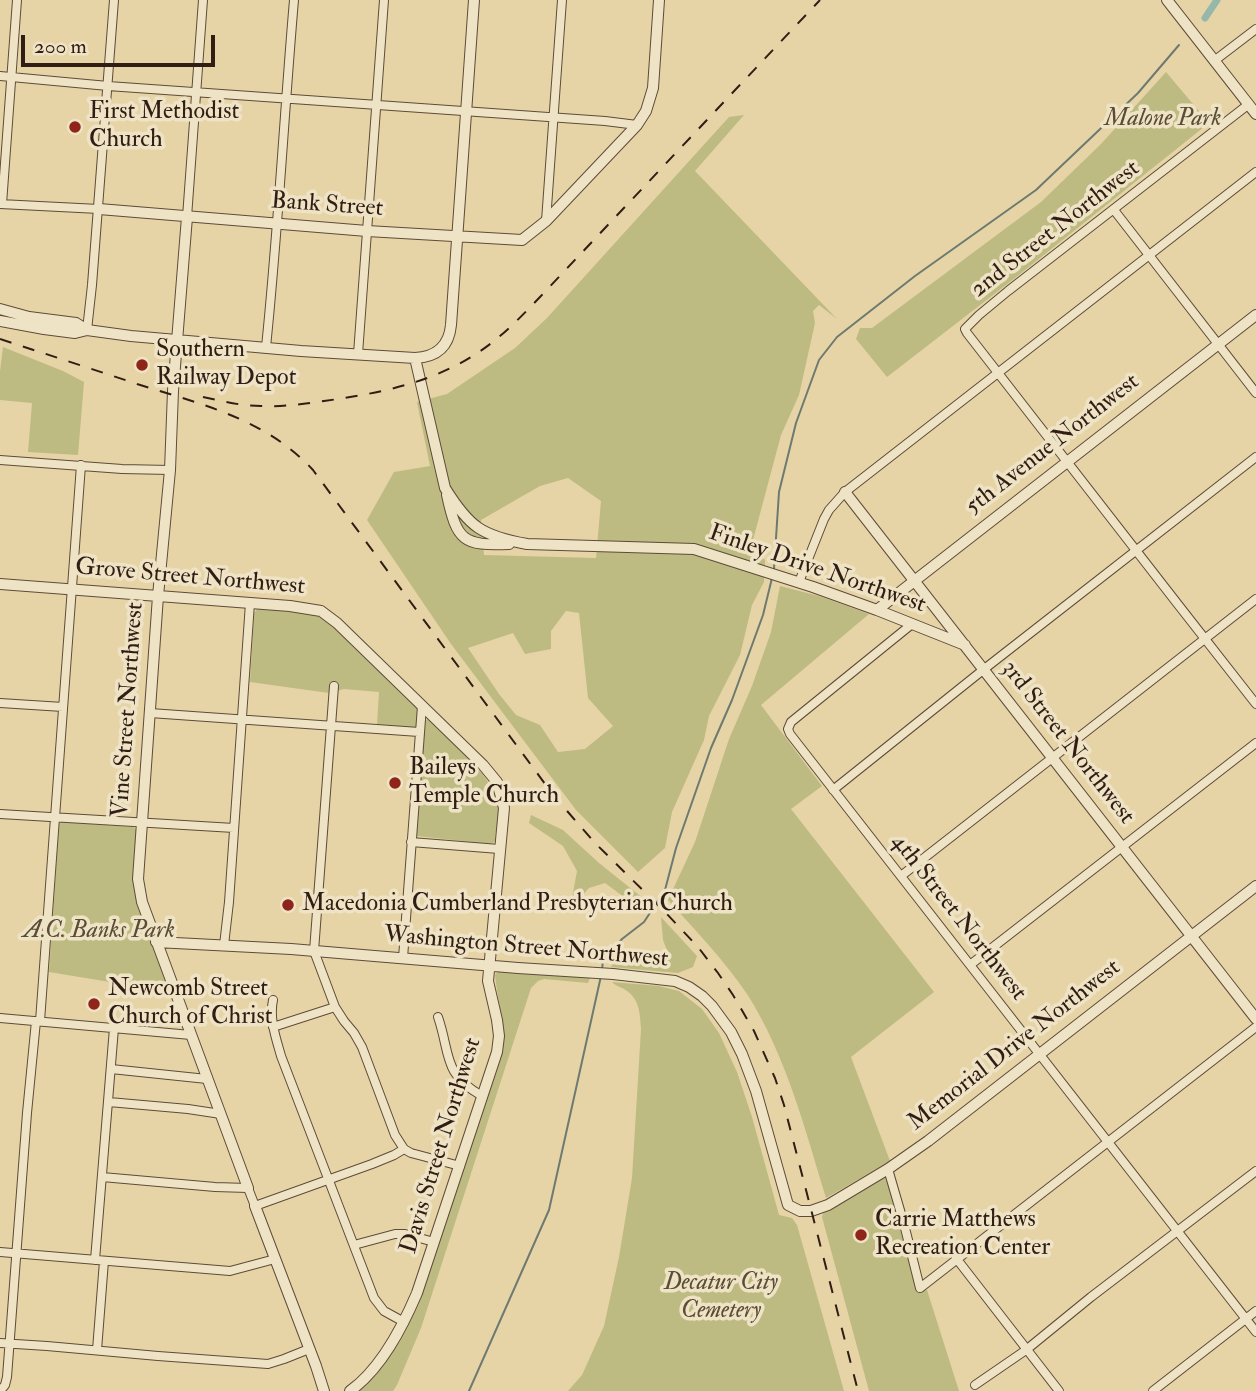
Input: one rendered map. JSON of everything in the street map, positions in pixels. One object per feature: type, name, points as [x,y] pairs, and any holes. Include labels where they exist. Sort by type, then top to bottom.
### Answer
[{"type":"street","points":[[17,0],[1,204],[99,209]]},
{"type":"street","points":[[87,330],[114,0]]},
{"type":"street","points":[[187,217],[203,0]]},
{"type":"street","points":[[266,347],[294,0]]},
{"type":"street","points":[[359,354],[384,0]]},
{"type":"street","points":[[0,321],[75,333],[87,330],[359,354],[425,358],[437,353],[444,347],[450,333],[474,0]]},
{"type":"street","points":[[546,221],[562,0]]},
{"type":"street","points":[[0,76],[638,125],[646,111],[653,88],[659,0]]},
{"type":"street","points":[[1167,0],[1256,114]]},
{"type":"street","points":[[1214,61],[1256,29]]},
{"type":"street","name":"2nd Street Northwest","points":[[1249,104],[1008,291],[965,329],[1256,704]]},
{"type":"street","name":"Bank Street","points":[[99,209],[522,240],[546,221],[638,125]]},
{"type":"street","points":[[799,582],[824,519],[845,492],[1256,172]]},
{"type":"street","points":[[1114,210],[1256,393]]},
{"type":"street","name":"Vine Street Northwest","points":[[187,217],[139,863],[140,894],[248,1188]]},
{"type":"street","points":[[0,309],[29,317],[76,323],[87,330]]},
{"type":"street","name":"5th Avenue Northwest","points":[[877,610],[1256,314]]},
{"type":"street","name":"Finley Drive Northwest","points":[[415,358],[453,520],[461,535],[473,543],[694,549],[799,582],[965,645]]},
{"type":"street","points":[[833,790],[1256,457]]},
{"type":"street","points":[[0,460],[170,470]]},
{"type":"street","points":[[0,1391],[8,1377],[27,1113],[56,817],[81,465]]},
{"type":"street","name":"Finley Drive Northwest","points":[[445,488],[474,525],[490,535],[527,544]]},
{"type":"street","name":"3rd Street Northwest","points":[[845,492],[1256,1019]]},
{"type":"street","name":"Grove Street Northwest","points":[[0,584],[250,603],[313,609],[328,615],[483,765],[497,782],[503,808],[499,849]]},
{"type":"street","points":[[901,876],[1256,599]]},
{"type":"street","points":[[225,945],[250,603]]},
{"type":"street","name":"4th Street Northwest","points":[[912,624],[789,724],[790,734],[1256,1332]]},
{"type":"street","points":[[334,686],[314,951],[335,1007],[362,1047],[395,1135],[404,1149],[460,1166]]},
{"type":"street","points":[[0,703],[63,707]]},
{"type":"street","points":[[402,958],[422,706]]},
{"type":"street","points":[[150,713],[419,732]]},
{"type":"street","points":[[970,965],[1256,743]]},
{"type":"street","points":[[0,814],[234,828]]},
{"type":"street","points":[[411,842],[499,849]]},
{"type":"street","name":"Davis Street Northwest","points":[[350,1391],[387,1349],[404,1322],[417,1293],[495,1060],[499,1036],[489,989],[489,965],[499,849]]},
{"type":"street","name":"Memorial Drive Northwest","points":[[788,1205],[800,1211],[828,1205],[888,1169],[928,1141],[1256,886]]},
{"type":"street","name":"Washington Street Northwest","points":[[156,942],[314,951],[675,981],[702,996],[731,1032],[756,1091],[788,1205]]},
{"type":"street","points":[[273,1000],[273,1027],[281,1056],[374,1298],[384,1311],[404,1322]]},
{"type":"street","points":[[273,1027],[335,1007]]},
{"type":"street","points":[[438,1017],[446,1051],[458,1079],[482,1096]]},
{"type":"street","points":[[0,1018],[191,1035]]},
{"type":"street","points":[[888,1169],[920,1287],[1256,1027]]},
{"type":"street","points":[[97,1350],[102,1177],[114,1028]]},
{"type":"street","points":[[111,1069],[207,1079]]},
{"type":"street","points":[[109,1102],[221,1114]]},
{"type":"street","points":[[255,1206],[394,1156],[404,1149]]},
{"type":"street","points":[[975,1385],[1026,1350],[1256,1171]]},
{"type":"street","points":[[102,1177],[248,1188],[326,1390]]},
{"type":"street","points":[[354,1245],[395,1234],[434,1242]]},
{"type":"street","points":[[0,1252],[230,1271],[275,1259]]},
{"type":"street","points":[[956,1258],[1059,1391]]},
{"type":"street","points":[[1153,1391],[1256,1311]]},
{"type":"street","points":[[0,1343],[268,1364],[309,1349]]},
{"type":"green space","name":"Malone Park","points":[[1166,72],[1209,123],[887,377],[856,339],[860,328],[872,328],[1041,202],[1101,144]]},
{"type":"green space","points":[[744,115],[695,171],[837,319],[819,305],[813,311],[815,323],[799,395],[781,435],[753,540],[757,553],[765,560],[764,582],[752,605],[740,655],[709,716],[704,740],[672,812],[665,848],[638,872],[576,810],[451,644],[367,520],[394,472],[430,466],[417,402],[447,394],[515,348],[547,318],[729,117]],"holes":[[[568,478],[601,501],[596,558],[484,555],[481,520],[540,486]],[[566,611],[579,613],[588,698],[613,726],[585,749],[558,752],[540,725],[516,715],[468,648],[513,633],[525,654],[551,649],[551,631]]]},
{"type":"green space","points":[[3,347],[84,382],[78,455],[28,452],[32,403],[0,400]]},
{"type":"green space","points":[[780,586],[819,596],[869,614],[761,705],[822,786],[791,809],[934,992],[851,1057],[890,1161],[826,1198],[784,1067],[761,1017],[729,969],[668,900],[695,842],[729,739],[752,686],[771,632]]},
{"type":"green space","points":[[258,608],[311,613],[327,618],[418,709],[417,728],[377,725],[379,692],[344,689],[329,693],[250,682],[254,613]]},
{"type":"green space","points":[[428,719],[471,761],[490,785],[498,809],[495,842],[490,844],[416,836],[425,721]]},
{"type":"green space","points":[[531,815],[563,830],[649,903],[646,907],[624,897],[605,883],[589,888],[570,909],[577,871],[563,846],[529,823]]},
{"type":"green space","name":"A.C. Banks Park","points":[[62,822],[133,827],[137,830],[133,875],[137,900],[171,992],[49,972],[59,824]]},
{"type":"green space","points":[[661,917],[697,956],[693,967],[678,973],[611,967],[615,959],[659,962],[668,953],[663,940]]},
{"type":"green space","points":[[499,970],[590,978],[588,983],[544,979],[531,988],[421,1328],[397,1385],[393,1391],[357,1391],[401,1335],[421,1296],[502,1056],[502,1025],[495,975]]},
{"type":"green space","name":"Decatur City Cemetery","points":[[612,982],[659,986],[679,991],[702,1009],[719,1033],[737,1072],[752,1117],[779,1215],[792,1218],[797,1225],[844,1391],[568,1391],[582,1375],[604,1326],[632,1178],[640,1018],[635,999]]},
{"type":"green space","points":[[886,1177],[917,1291],[927,1290],[959,1391],[869,1391],[822,1217],[824,1211]]},
{"type":"waterway","points":[[1205,18],[1217,0]]},
{"type":"waterway","points":[[774,569],[779,492],[796,423],[819,360],[837,337],[915,276],[1036,190],[1138,93],[1179,45]]},
{"type":"waterway","points":[[602,970],[603,960],[622,939],[644,922],[665,890],[676,848],[711,748],[763,615],[772,578]]},
{"type":"waterway","points":[[469,1391],[549,1210],[601,976]]},
{"type":"railway","points":[[203,397],[254,406],[300,404],[343,398],[419,381],[481,351],[532,305],[820,0]]},
{"type":"railway","points":[[0,339],[231,415],[275,438],[295,452],[313,470],[554,796],[595,843],[698,947],[733,995],[754,1031],[784,1105],[858,1391]]},
{"type":"place","name":"First Methodist Church","points":[[75,127]]},
{"type":"place","name":"Southern Railway Depot","points":[[142,365]]},
{"type":"place","name":"Baileys Temple Church","points":[[395,783]]},
{"type":"place","name":"Macedonia Cumberland Presbyterian Church","points":[[288,905]]},
{"type":"place","name":"Newcomb Street Church of Christ","points":[[94,1004]]},
{"type":"place","name":"Carrie Matthews Recreation Center","points":[[861,1235]]}]
